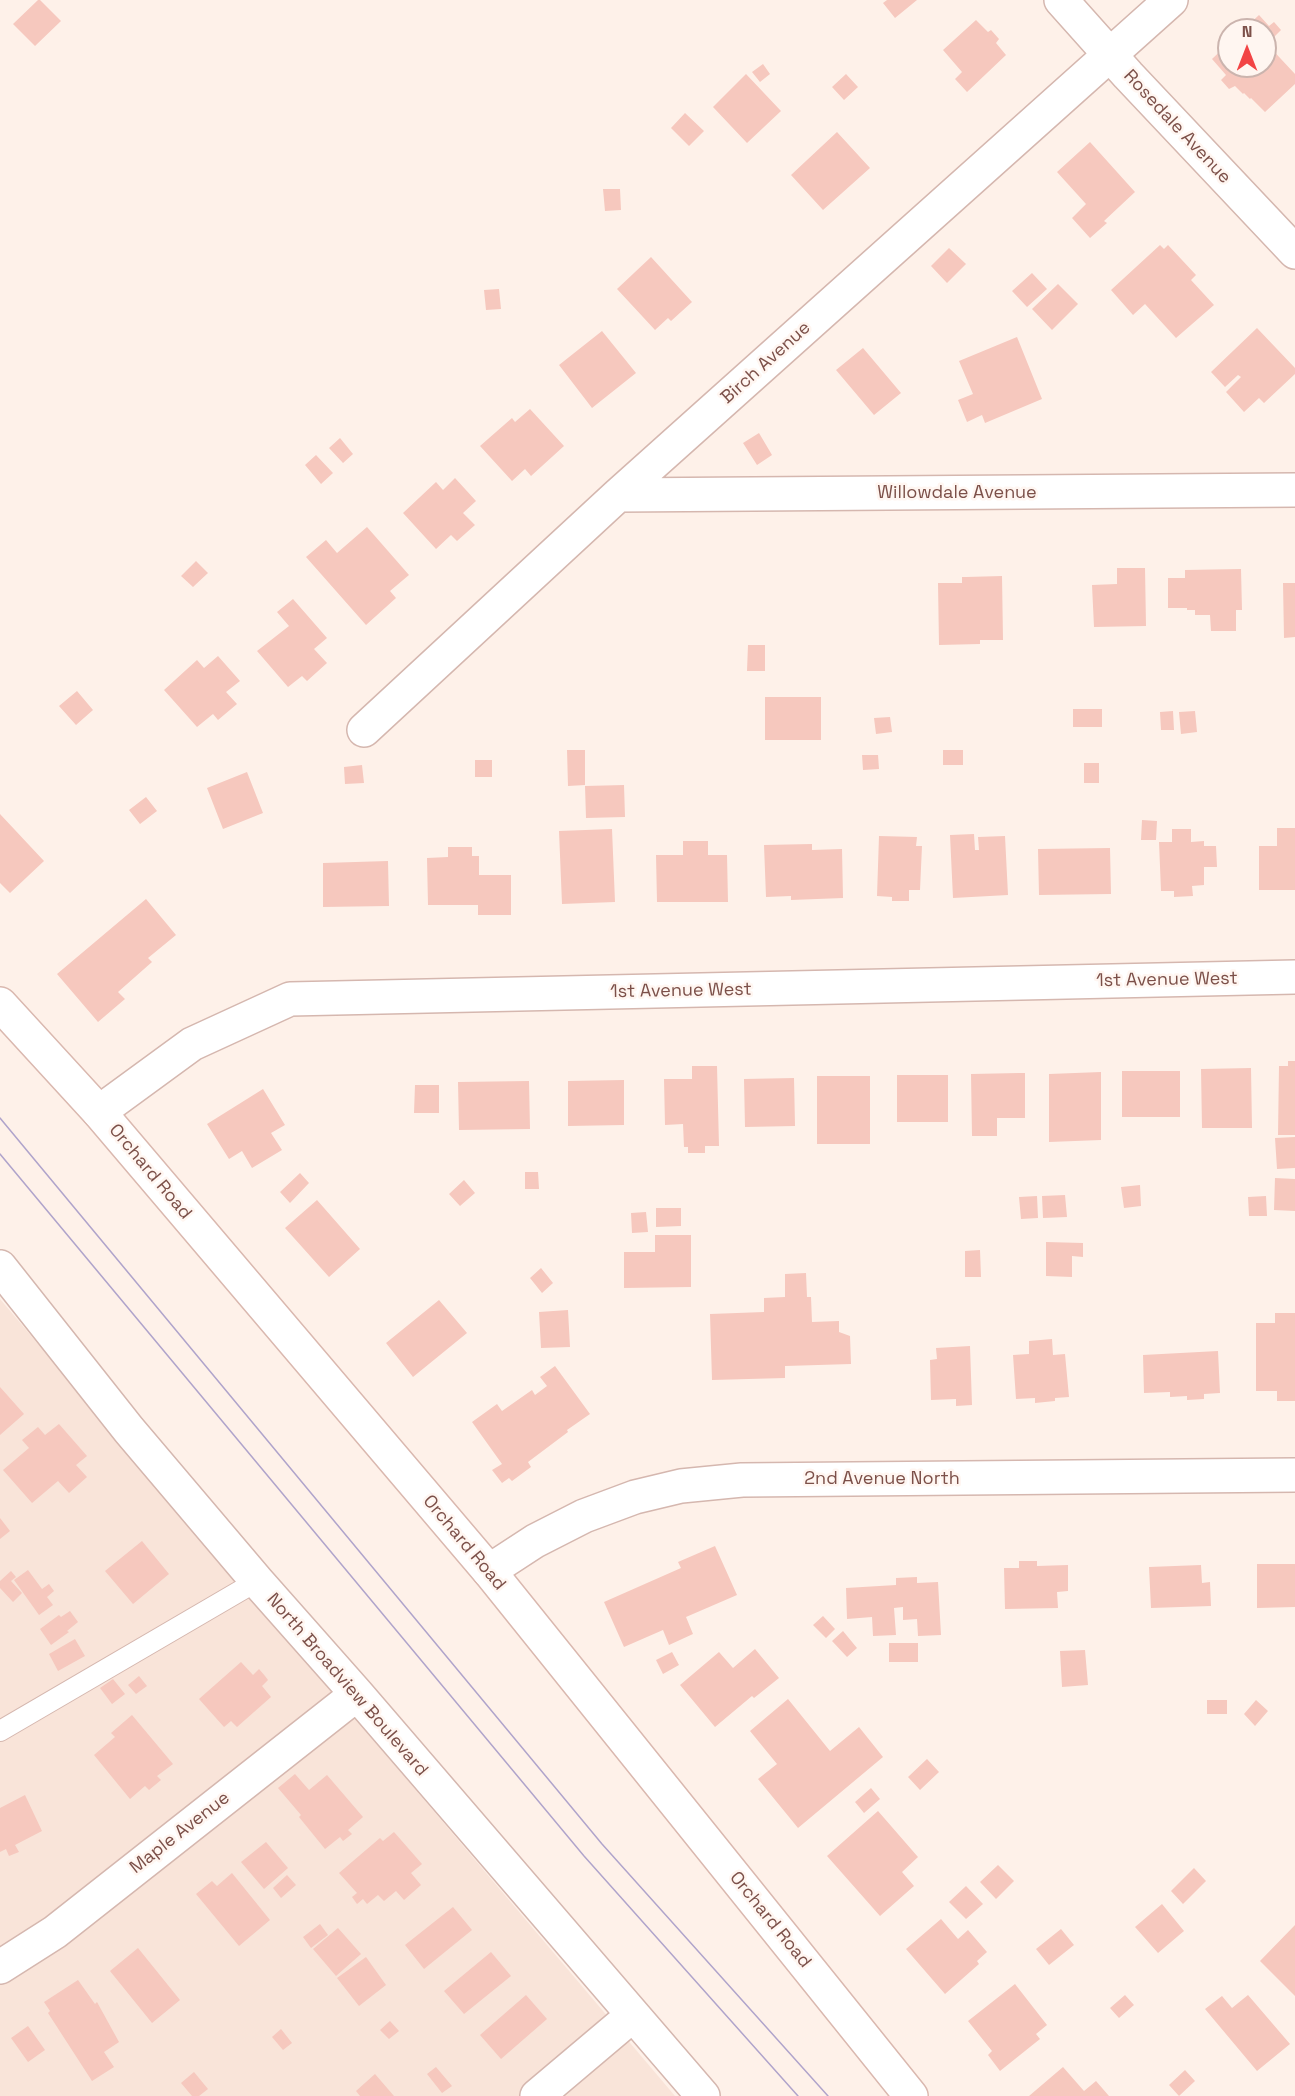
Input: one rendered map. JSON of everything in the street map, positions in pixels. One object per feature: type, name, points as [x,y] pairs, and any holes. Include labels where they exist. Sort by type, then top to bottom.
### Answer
[{"type":"street","name":"Rosedale Avenue","points":[[1061,0],[1295,252]]},
{"type":"street","name":"Birch Avenue","points":[[364,730],[618,495],[1171,0]]},
{"type":"street","name":"Willowdale Avenue","points":[[618,495],[1295,490]]},
{"type":"street","name":"1st Avenue West","points":[[99,1112],[192,1044],[290,999],[1295,977]]},
{"type":"street","name":"Orchard Road","points":[[0,1004],[99,1112],[489,1572],[911,2096]]},
{"type":"street","name":"North Broadview Boulevard","points":[[0,1267],[129,1430],[702,2096]]},
{"type":"street","name":"2nd Avenue North","points":[[489,1572],[535,1541],[584,1516],[635,1497],[681,1485],[742,1480],[1295,1475]]},
{"type":"street","name":"Maple Avenue","points":[[0,1967],[55,1932],[357,1694]]},
{"type":"street","points":[[537,2096],[633,2015]]},
{"type":"lane","points":[[0,1731],[257,1581]]},
{"type":"shaded area","points":[[0,1299],[675,2096],[0,2096]]},
{"type":"building","points":[[38,0],[61,21],[35,46],[13,24]]},
{"type":"building","points":[[887,0],[917,0],[895,18],[883,3]]},
{"type":"building","points":[[976,20],[988,32],[991,30],[999,39],[996,43],[1006,55],[967,92],[955,79],[962,72],[943,50]]},
{"type":"building","points":[[1217,54],[1217,65],[1212,59]]},
{"type":"building","points":[[1277,55],[1295,74],[1295,84],[1265,112],[1235,86],[1229,89],[1221,80],[1223,78],[1277,78]]},
{"type":"building","points":[[763,64],[770,74],[760,82],[752,72]]},
{"type":"building","points":[[746,74],[781,111],[747,143],[713,107]]},
{"type":"building","points":[[846,74],[858,87],[844,100],[832,87]]},
{"type":"building","points":[[685,113],[704,131],[689,146],[671,128]]},
{"type":"building","points":[[837,132],[870,168],[823,210],[791,175]]},
{"type":"building","points":[[1090,142],[1135,192],[1104,221],[1107,223],[1090,238],[1072,218],[1086,204],[1057,172]]},
{"type":"building","points":[[603,189],[620,189],[621,210],[605,211]]},
{"type":"building","points":[[1160,245],[1164,249],[1168,245],[1196,275],[1191,280],[1214,305],[1176,338],[1145,304],[1133,315],[1111,290]]},
{"type":"building","points":[[949,248],[966,264],[947,283],[931,266]]},
{"type":"building","points":[[651,257],[692,302],[671,321],[668,318],[655,330],[617,289]]},
{"type":"building","points":[[1032,273],[1047,289],[1027,307],[1012,291]]},
{"type":"building","points":[[1058,284],[1078,304],[1052,330],[1032,309]]},
{"type":"building","points":[[499,289],[501,309],[486,310],[484,290]]},
{"type":"building","points":[[1257,328],[1295,368],[1295,374],[1264,403],[1259,398],[1244,412],[1226,392],[1241,377],[1238,375],[1225,387],[1211,372]]},
{"type":"building","points":[[602,331],[636,373],[592,408],[559,365]]},
{"type":"building","points":[[1017,337],[1042,399],[985,423],[982,415],[967,422],[958,400],[973,394],[959,361]]},
{"type":"building","points":[[863,348],[901,393],[874,415],[836,370]]},
{"type":"building","points":[[530,409],[564,446],[531,476],[525,469],[512,481],[480,446],[512,418],[515,422]]},
{"type":"building","points":[[759,433],[772,455],[757,465],[743,443]]},
{"type":"building","points":[[340,438],[353,454],[343,463],[329,448]]},
{"type":"building","points":[[316,455],[333,473],[321,484],[305,465]]},
{"type":"building","points":[[455,478],[476,501],[463,513],[475,525],[457,541],[451,535],[436,549],[403,513],[436,482],[443,490]]},
{"type":"building","points":[[367,527],[409,575],[390,591],[396,598],[366,625],[306,557],[326,540],[337,553]]},
{"type":"building","points":[[196,561],[208,573],[193,587],[181,576]]},
{"type":"building","points":[[1117,568],[1145,568],[1146,626],[1094,627],[1092,585],[1117,584]]},
{"type":"building","points":[[1241,569],[1242,610],[1236,610],[1236,631],[1211,631],[1210,615],[1195,615],[1195,610],[1187,610],[1187,608],[1168,608],[1168,578],[1185,578],[1185,570]]},
{"type":"building","points":[[1002,576],[1003,640],[980,640],[980,644],[939,645],[938,583],[962,583],[962,577]]},
{"type":"building","points":[[1283,583],[1295,583],[1295,637],[1284,638]]},
{"type":"building","points":[[293,599],[327,638],[314,649],[327,663],[307,681],[302,676],[288,687],[257,651],[289,626],[277,612]]},
{"type":"building","points":[[748,645],[765,645],[765,671],[747,671]]},
{"type":"building","points":[[218,656],[240,681],[226,692],[237,704],[218,720],[213,714],[197,727],[164,690],[197,660],[204,668]]},
{"type":"building","points":[[77,691],[93,710],[76,725],[59,706]]},
{"type":"building","points":[[765,697],[821,697],[821,740],[765,740]]},
{"type":"building","points":[[1073,709],[1102,709],[1102,727],[1073,727]]},
{"type":"building","points":[[1173,711],[1174,730],[1161,730],[1160,712]]},
{"type":"building","points":[[1195,711],[1197,732],[1181,734],[1179,712]]},
{"type":"building","points":[[890,717],[892,732],[876,734],[874,718]]},
{"type":"building","points":[[567,750],[585,750],[585,785],[568,786]]},
{"type":"building","points":[[943,750],[963,750],[963,765],[943,765]]},
{"type":"building","points":[[862,755],[878,755],[879,769],[863,770]]},
{"type":"building","points":[[475,760],[492,760],[492,777],[475,777]]},
{"type":"building","points":[[1084,763],[1099,763],[1099,783],[1084,783]]},
{"type":"building","points":[[362,765],[364,783],[345,784],[344,767]]},
{"type":"building","points":[[247,772],[263,813],[223,829],[207,788]]},
{"type":"building","points":[[624,785],[625,817],[586,818],[585,786]]},
{"type":"building","points":[[146,797],[157,811],[140,824],[129,810]]},
{"type":"building","points":[[0,814],[44,861],[10,893],[0,883]]},
{"type":"building","points":[[1142,820],[1157,821],[1156,840],[1141,840]]},
{"type":"building","points":[[1277,828],[1295,828],[1295,890],[1259,890],[1259,846],[1277,846]]},
{"type":"building","points":[[612,829],[615,902],[562,904],[559,831]]},
{"type":"building","points":[[1172,829],[1191,829],[1191,842],[1204,841],[1204,846],[1216,846],[1217,867],[1204,867],[1204,885],[1192,886],[1193,896],[1174,897],[1174,891],[1161,891],[1159,842],[1172,842]]},
{"type":"building","points":[[974,834],[975,850],[979,850],[978,837],[1005,836],[1008,895],[953,898],[950,835]]},
{"type":"building","points":[[879,836],[917,837],[916,846],[922,846],[920,890],[909,890],[909,901],[892,901],[892,897],[877,896]]},
{"type":"building","points":[[683,841],[708,841],[708,855],[727,855],[728,902],[657,902],[656,855],[683,855]]},
{"type":"building","points":[[812,844],[812,850],[842,849],[843,898],[791,900],[791,896],[766,897],[764,845]]},
{"type":"building","points":[[448,847],[472,847],[472,856],[479,856],[479,875],[511,875],[511,915],[478,915],[478,905],[428,905],[427,858],[448,857]]},
{"type":"building","points":[[1110,848],[1111,894],[1039,895],[1038,849]]},
{"type":"building","points":[[388,861],[389,906],[323,907],[323,863]]},
{"type":"building","points":[[146,899],[176,935],[148,958],[152,962],[118,992],[125,999],[98,1022],[57,974]]},
{"type":"building","points":[[1288,1061],[1295,1061],[1295,1135],[1278,1135],[1279,1066],[1288,1066]]},
{"type":"building","points":[[692,1066],[717,1066],[719,1146],[705,1146],[705,1153],[688,1153],[688,1147],[684,1147],[683,1124],[665,1125],[664,1079],[692,1079]]},
{"type":"building","points":[[1251,1068],[1252,1128],[1202,1128],[1201,1069]]},
{"type":"building","points":[[1122,1071],[1180,1071],[1180,1117],[1122,1117]]},
{"type":"building","points":[[1101,1072],[1101,1140],[1049,1142],[1049,1074]]},
{"type":"building","points":[[1025,1073],[1025,1118],[997,1118],[997,1136],[972,1136],[971,1074]]},
{"type":"building","points":[[897,1075],[948,1075],[948,1122],[897,1122]]},
{"type":"building","points":[[817,1076],[870,1076],[870,1144],[817,1144]]},
{"type":"building","points":[[794,1078],[795,1126],[745,1127],[744,1079]]},
{"type":"building","points":[[624,1080],[624,1125],[568,1126],[568,1081]]},
{"type":"building","points":[[529,1081],[530,1129],[459,1130],[458,1082]]},
{"type":"building","points":[[415,1085],[439,1085],[439,1113],[414,1113]]},
{"type":"building","points":[[263,1089],[285,1125],[271,1133],[282,1150],[252,1168],[242,1151],[229,1159],[207,1124]]},
{"type":"building","points":[[1295,1137],[1295,1168],[1277,1169],[1275,1138]]},
{"type":"building","points":[[525,1172],[538,1172],[539,1189],[525,1189]]},
{"type":"building","points":[[300,1173],[309,1183],[290,1203],[280,1192]]},
{"type":"building","points":[[1275,1178],[1295,1179],[1295,1211],[1274,1210]]},
{"type":"building","points":[[464,1180],[475,1193],[460,1206],[449,1194]]},
{"type":"building","points":[[1140,1185],[1141,1206],[1124,1208],[1121,1187]]},
{"type":"building","points":[[1065,1195],[1067,1217],[1043,1218],[1042,1196]]},
{"type":"building","points":[[1037,1196],[1038,1218],[1021,1219],[1019,1197]]},
{"type":"building","points":[[1266,1196],[1267,1216],[1249,1216],[1248,1197]]},
{"type":"building","points":[[317,1200],[360,1249],[329,1277],[285,1228]]},
{"type":"building","points":[[656,1208],[681,1208],[681,1226],[656,1227]]},
{"type":"building","points":[[646,1212],[648,1232],[632,1233],[631,1213]]},
{"type":"building","points":[[655,1235],[691,1235],[691,1287],[624,1288],[624,1252],[655,1252]]},
{"type":"building","points":[[1046,1242],[1083,1243],[1083,1257],[1072,1256],[1072,1277],[1046,1276]]},
{"type":"building","points":[[980,1250],[981,1277],[965,1277],[965,1251]]},
{"type":"building","points":[[541,1268],[553,1283],[542,1293],[530,1278]]},
{"type":"building","points":[[806,1273],[807,1297],[811,1297],[812,1322],[839,1321],[839,1332],[850,1336],[851,1364],[785,1366],[785,1378],[712,1380],[710,1314],[764,1312],[764,1298],[785,1297],[785,1274]]},
{"type":"building","points":[[439,1300],[467,1333],[413,1377],[386,1343]]},
{"type":"building","points":[[568,1310],[570,1347],[541,1348],[539,1312]]},
{"type":"building","points":[[1275,1313],[1295,1313],[1295,1401],[1277,1401],[1277,1391],[1256,1391],[1256,1323],[1275,1323]]},
{"type":"building","points":[[1052,1339],[1053,1355],[1065,1354],[1069,1397],[1035,1403],[1035,1398],[1016,1399],[1013,1355],[1029,1354],[1029,1341]]},
{"type":"building","points":[[970,1346],[972,1405],[956,1406],[956,1399],[931,1400],[930,1360],[937,1359],[936,1348]]},
{"type":"building","points":[[1218,1351],[1220,1393],[1204,1394],[1204,1399],[1187,1400],[1187,1396],[1170,1397],[1170,1392],[1144,1393],[1143,1355]]},
{"type":"building","points":[[555,1366],[590,1414],[528,1462],[531,1467],[512,1481],[509,1478],[502,1483],[492,1470],[502,1464],[472,1422],[497,1404],[502,1411],[532,1390],[535,1395],[547,1386],[540,1377]]},
{"type":"building","points":[[0,1387],[24,1414],[0,1435]]},
{"type":"building","points":[[59,1424],[87,1456],[76,1465],[87,1477],[69,1493],[58,1481],[32,1503],[3,1470],[29,1448],[22,1440],[38,1427],[45,1435]]},
{"type":"building","points":[[0,1518],[10,1531],[0,1539]]},
{"type":"building","points":[[142,1541],[169,1574],[133,1604],[105,1571]]},
{"type":"building","points":[[715,1546],[737,1595],[686,1617],[693,1634],[669,1645],[663,1630],[624,1647],[604,1602],[681,1568],[678,1562]]},
{"type":"building","points":[[1019,1561],[1037,1561],[1037,1566],[1068,1565],[1068,1591],[1057,1592],[1058,1608],[1005,1609],[1004,1568],[1019,1568]]},
{"type":"building","points":[[1257,1564],[1295,1564],[1295,1607],[1257,1608]]},
{"type":"building","points":[[1201,1565],[1202,1583],[1210,1582],[1211,1606],[1151,1608],[1149,1567]]},
{"type":"building","points":[[28,1570],[42,1589],[49,1584],[54,1591],[47,1597],[53,1605],[39,1615],[14,1580]]},
{"type":"building","points":[[11,1571],[16,1577],[11,1581],[22,1593],[13,1602],[0,1588],[0,1581]]},
{"type":"building","points":[[917,1577],[917,1583],[938,1582],[941,1635],[918,1636],[917,1619],[903,1620],[903,1607],[894,1608],[896,1635],[873,1636],[872,1617],[847,1619],[846,1588],[896,1585],[896,1578]]},
{"type":"building","points":[[70,1611],[78,1622],[51,1645],[40,1629],[59,1615],[61,1617]]},
{"type":"building","points":[[823,1616],[835,1629],[826,1638],[813,1625]]},
{"type":"building","points":[[843,1631],[857,1648],[847,1657],[832,1641]]},
{"type":"building","points":[[75,1639],[85,1656],[58,1671],[49,1654]]},
{"type":"building","points":[[889,1643],[918,1643],[918,1662],[889,1662]]},
{"type":"building","points":[[755,1649],[779,1678],[754,1698],[752,1696],[715,1727],[680,1685],[719,1652],[733,1668]]},
{"type":"building","points":[[1085,1650],[1088,1685],[1062,1687],[1060,1651]]},
{"type":"building","points":[[672,1652],[679,1665],[663,1674],[656,1660]]},
{"type":"building","points":[[241,1662],[253,1675],[259,1669],[265,1676],[268,1680],[262,1686],[271,1697],[237,1727],[231,1721],[224,1727],[199,1699]]},
{"type":"building","points":[[139,1676],[147,1686],[136,1694],[128,1685]]},
{"type":"building","points":[[113,1679],[125,1694],[112,1704],[100,1688]]},
{"type":"building","points":[[788,1699],[830,1751],[859,1727],[883,1757],[798,1828],[758,1779],[777,1764],[750,1731]]},
{"type":"building","points":[[1207,1700],[1227,1700],[1227,1714],[1207,1714]]},
{"type":"building","points":[[1256,1700],[1268,1711],[1255,1726],[1244,1714]]},
{"type":"building","points":[[132,1715],[173,1764],[157,1776],[161,1780],[149,1790],[145,1786],[130,1799],[94,1755],[115,1737],[111,1733]]},
{"type":"building","points":[[927,1759],[939,1772],[920,1790],[908,1777]]},
{"type":"building","points":[[295,1774],[309,1790],[327,1775],[363,1817],[348,1830],[352,1834],[343,1841],[340,1837],[325,1849],[278,1788]]},
{"type":"building","points":[[871,1788],[880,1799],[864,1813],[855,1802]]},
{"type":"building","points":[[25,1795],[42,1831],[15,1845],[19,1852],[9,1856],[6,1849],[0,1852],[0,1808]]},
{"type":"building","points":[[878,1811],[918,1857],[902,1872],[914,1886],[880,1916],[827,1856]]},
{"type":"building","points":[[394,1832],[422,1864],[411,1873],[421,1885],[404,1900],[396,1891],[384,1901],[378,1895],[367,1904],[363,1899],[357,1904],[352,1897],[357,1893],[339,1873],[380,1838],[383,1841]]},
{"type":"building","points":[[266,1842],[288,1868],[264,1889],[241,1862]]},
{"type":"building","points":[[998,1865],[1014,1881],[996,1899],[980,1882]]},
{"type":"building","points":[[1194,1868],[1206,1881],[1183,1904],[1171,1891]]},
{"type":"building","points":[[232,1873],[270,1920],[239,1946],[196,1894],[212,1881],[217,1886]]},
{"type":"building","points":[[287,1875],[296,1885],[281,1898],[273,1888]]},
{"type":"building","points":[[966,1886],[983,1904],[966,1919],[949,1902]]},
{"type":"building","points":[[1162,1904],[1184,1931],[1158,1953],[1135,1927]]},
{"type":"building","points":[[453,1907],[472,1930],[424,1969],[405,1945]]},
{"type":"building","points":[[941,1919],[958,1939],[968,1930],[987,1952],[977,1961],[979,1964],[945,1994],[906,1949]]},
{"type":"building","points":[[320,1924],[328,1935],[311,1948],[303,1937]]},
{"type":"building","points":[[1295,1925],[1295,1996],[1260,1961]]},
{"type":"building","points":[[338,1928],[361,1954],[336,1976],[313,1949]]},
{"type":"building","points":[[1061,1929],[1074,1945],[1049,1965],[1036,1949]]},
{"type":"building","points":[[138,1948],[180,2000],[152,2023],[110,1971]]},
{"type":"building","points":[[491,1952],[511,1976],[464,2014],[444,1991]]},
{"type":"building","points":[[366,1957],[386,1985],[359,2006],[337,1978]]},
{"type":"building","points":[[78,1980],[95,2004],[97,2002],[119,2042],[104,2052],[114,2067],[92,2081],[48,2013],[50,2011],[44,2002]]},
{"type":"building","points":[[1015,1984],[1047,2025],[1036,2034],[1040,2039],[1000,2071],[988,2055],[992,2051],[968,2021]]},
{"type":"building","points":[[526,1995],[547,2019],[501,2059],[480,2035]]},
{"type":"building","points":[[1125,1995],[1134,2005],[1119,2018],[1110,2008]]},
{"type":"building","points":[[1248,1995],[1290,2044],[1257,2071],[1205,2009],[1222,1996],[1232,2008]]},
{"type":"building","points":[[390,2021],[399,2031],[389,2039],[380,2030]]},
{"type":"building","points":[[28,2026],[45,2050],[28,2062],[11,2038]]},
{"type":"building","points":[[281,2029],[292,2043],[283,2050],[272,2037]]},
{"type":"building","points":[[436,2067],[452,2086],[442,2093],[427,2074]]},
{"type":"building","points":[[1063,2067],[1084,2091],[1096,2081],[1109,2096],[1029,2096]]},
{"type":"building","points":[[1185,2070],[1195,2081],[1179,2096],[1169,2085]]},
{"type":"building","points":[[194,2072],[208,2089],[199,2096],[192,2096],[181,2083]]},
{"type":"building","points":[[375,2074],[394,2096],[360,2096],[356,2091]]},
{"type":"tram line","points":[[0,1118],[602,1844],[828,2096]]},
{"type":"tram line","points":[[0,1154],[584,1856],[798,2096]]}]
